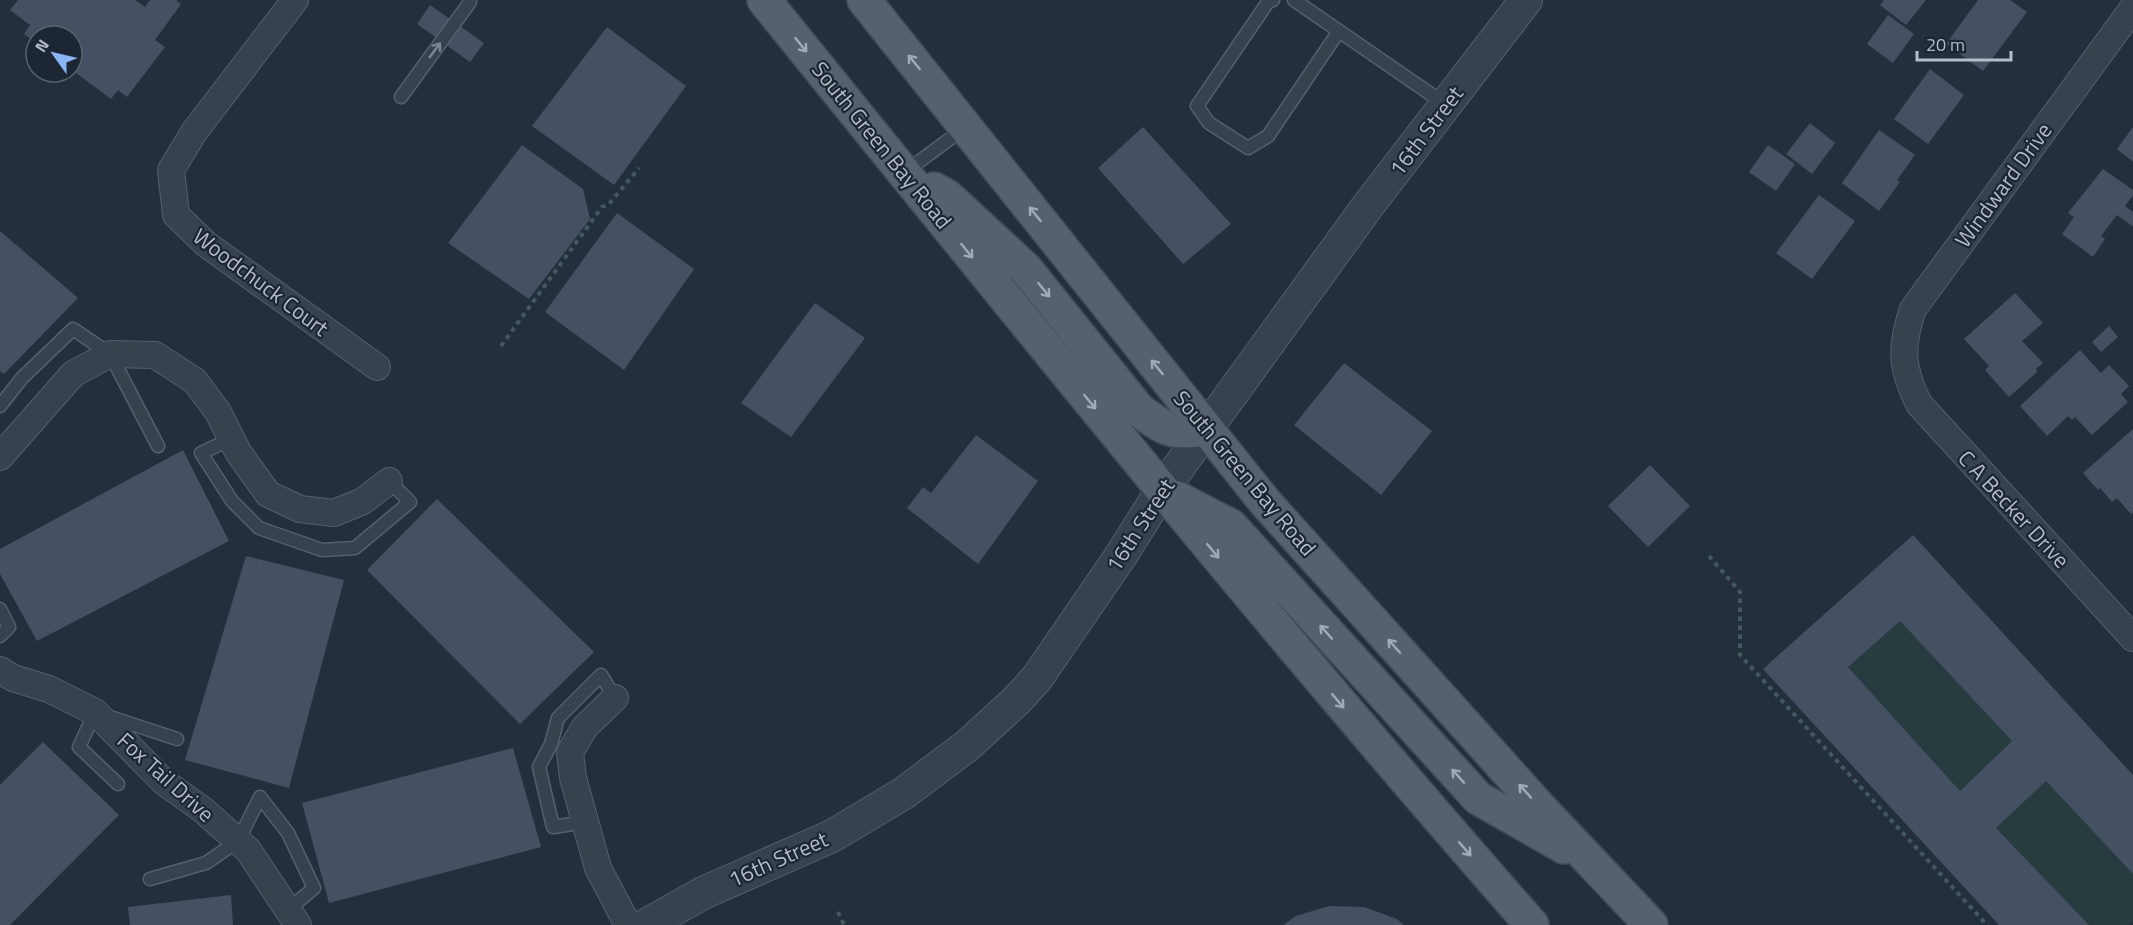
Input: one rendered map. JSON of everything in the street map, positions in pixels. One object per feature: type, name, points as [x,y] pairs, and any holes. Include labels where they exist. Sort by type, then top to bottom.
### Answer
[{"type":"main road","name":"South Green Bay Road","points":[[764,0],[1162,490],[1397,771],[1532,925]]},
{"type":"main road","name":"South Green Bay Road","points":[[864,0],[1265,502],[1543,811],[1652,925]]},
{"type":"main road","points":[[904,172],[948,197],[1026,269],[1139,410],[1159,426],[1181,432],[1207,429]]},
{"type":"main road","points":[[1162,490],[1231,526],[1478,798],[1594,864]]},
{"type":"street","name":"Woodchuck Court","points":[[296,0],[194,132],[171,170],[176,215],[206,244],[377,367]]},
{"type":"street","name":"16th Street","points":[[646,925],[702,893],[832,836],[904,793],[968,745],[1017,700],[1037,678],[1162,490],[1367,207],[1526,0]]},
{"type":"street","name":"Windward Drive","points":[[1906,373],[1903,357],[1905,333],[1913,309],[2133,8]]},
{"type":"street","points":[[0,457],[73,374],[110,354],[155,355],[195,381],[218,412],[238,452],[268,494],[300,509],[334,513],[363,501],[389,481]]},
{"type":"street","name":"C A Becker Drive","points":[[1906,373],[1919,404],[2133,638]]},
{"type":"street","name":"Fox Tail Drive","points":[[0,670],[13,678],[49,689],[95,712],[164,782],[203,810],[248,850],[293,917]]},
{"type":"street","points":[[615,698],[585,727],[570,752],[573,778],[598,868],[628,925]]},
{"type":"lane","points":[[1273,0],[1268,2],[1197,106],[1209,123],[1248,148],[1268,136],[1339,31]]},
{"type":"lane","points":[[1294,0],[1446,105]]},
{"type":"lane","points":[[401,97],[470,2]]},
{"type":"lane","points":[[904,172],[966,127]]},
{"type":"lane","points":[[0,406],[22,378],[73,329],[110,354],[158,446]]},
{"type":"lane","points":[[231,439],[201,453],[232,501],[259,528],[322,550],[355,549],[410,502],[389,481]]},
{"type":"lane","points":[[0,609],[9,627],[0,636]]},
{"type":"lane","points":[[118,784],[79,747],[95,712],[177,739]]},
{"type":"lane","points":[[150,879],[206,864],[238,842],[260,797],[288,833],[314,888],[293,917]]},
{"type":"path","points":[[501,346],[602,207],[609,204],[639,168]]},
{"type":"path","points":[[1709,556],[1740,592],[1740,655],[1987,925]]},
{"type":"path","points":[[838,912],[844,925]]},
{"type":"green space","points":[[1900,621],[2012,741],[1960,791],[1848,667]]},
{"type":"green space","points":[[2046,781],[2133,874],[2133,922],[2130,925],[2089,925],[1996,828]]},
{"type":"building","points":[[18,0],[135,0],[145,7],[150,0],[176,0],[181,4],[155,40],[165,47],[127,97],[118,90],[111,99],[84,79],[84,24],[29,24],[10,10]]},
{"type":"building","points":[[1884,0],[1926,0],[1906,25],[1880,5]]},
{"type":"building","points":[[1978,0],[2010,0],[2027,12],[1983,71],[1946,44]]},
{"type":"building","points":[[430,5],[484,43],[470,62],[417,24]]},
{"type":"building","points":[[1888,15],[1914,34],[1893,63],[1867,44]]},
{"type":"building","points":[[607,27],[686,86],[614,185],[532,126]]},
{"type":"building","points":[[1930,69],[1964,95],[1928,144],[1894,119]]},
{"type":"building","points":[[1810,123],[1835,143],[1812,174],[1786,154]]},
{"type":"building","points":[[1143,127],[1231,224],[1183,264],[1098,168]]},
{"type":"building","points":[[2133,127],[2133,162],[2117,149]]},
{"type":"building","points":[[1879,130],[1915,155],[1897,180],[1900,182],[1879,211],[1842,183]]},
{"type":"building","points":[[522,145],[583,189],[590,219],[529,299],[448,243]]},
{"type":"building","points":[[1768,145],[1795,164],[1776,191],[1749,172]]},
{"type":"building","points":[[2103,169],[2133,190],[2133,195],[2125,206],[2133,212],[2133,224],[2132,226],[2117,215],[2101,236],[2105,239],[2093,257],[2062,234],[2074,217],[2068,213]]},
{"type":"building","points":[[1819,195],[1855,221],[1812,279],[1776,253]]},
{"type":"building","points":[[617,213],[694,269],[624,370],[545,312]]},
{"type":"building","points":[[0,231],[78,298],[4,374],[0,371]]},
{"type":"building","points":[[2015,293],[2043,323],[2022,341],[2043,363],[2036,369],[2037,372],[2009,397],[1985,370],[1989,366],[1964,339]]},
{"type":"building","points":[[815,303],[865,338],[791,437],[741,403]]},
{"type":"building","points":[[2109,326],[2118,337],[2101,352],[2092,342]]},
{"type":"building","points":[[2080,350],[2101,373],[2109,365],[2129,386],[2121,394],[2128,402],[2092,435],[2075,417],[2072,420],[2068,416],[2047,436],[2020,406]]},
{"type":"building","points":[[1344,363],[1432,431],[1381,495],[1294,425]]},
{"type":"building","points":[[2133,429],[2133,512],[2131,514],[2117,498],[2112,502],[2083,473]]},
{"type":"building","points":[[976,435],[1038,481],[978,564],[907,508],[923,487],[931,493]]},
{"type":"building","points":[[183,450],[229,541],[37,641],[0,574],[0,549]]},
{"type":"building","points":[[1650,465],[1690,506],[1648,547],[1608,506]]},
{"type":"building","points":[[437,499],[594,652],[520,724],[367,570]]},
{"type":"building","points":[[1913,535],[2133,775],[2133,874],[2046,781],[1996,828],[2089,925],[1999,925],[1763,669]],"holes":[[[1900,621],[2012,741],[1960,791],[1848,667]]]},
{"type":"building","points":[[246,556],[344,580],[289,788],[185,760]]},
{"type":"building","points":[[43,742],[119,815],[10,925],[0,925],[0,785]]},
{"type":"building","points":[[513,748],[541,847],[329,903],[302,803]]},
{"type":"building","points":[[231,895],[233,925],[130,925],[128,907]]},
{"type":"building","points":[[1329,906],[1364,907],[1397,919],[1404,925],[1283,925],[1296,916]]}]
